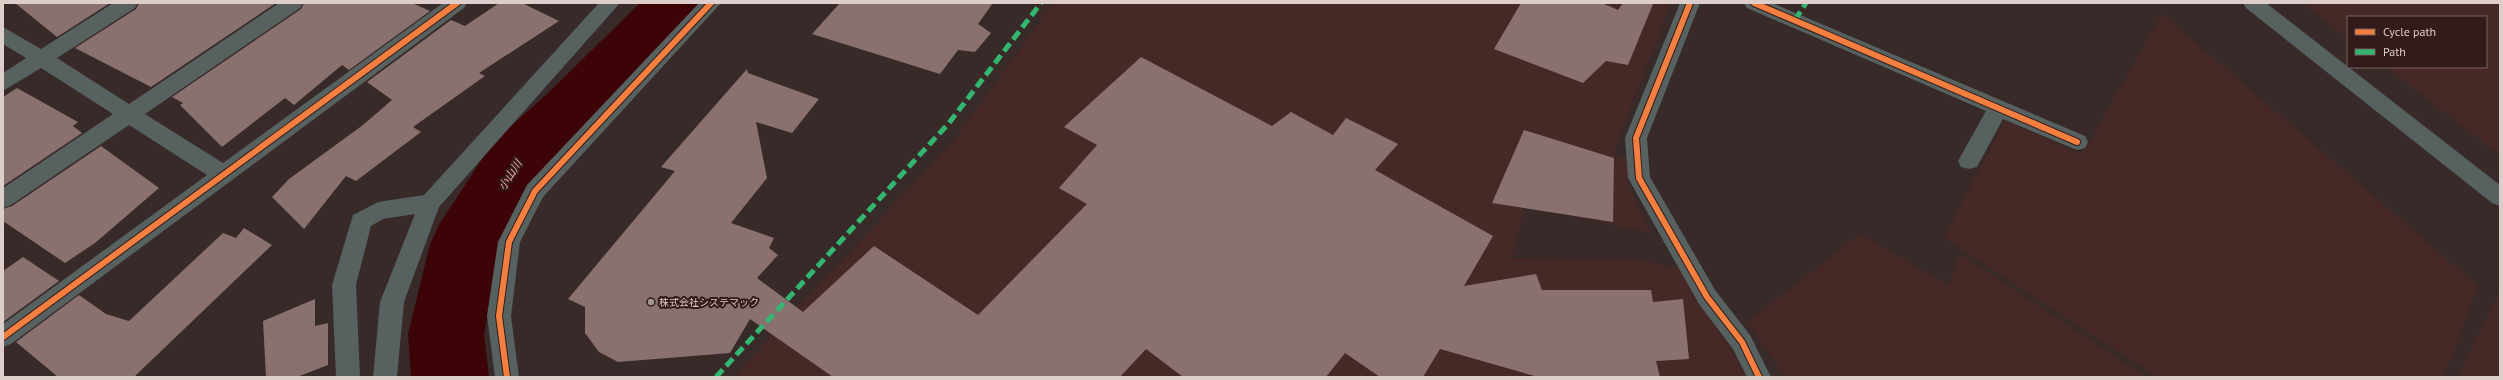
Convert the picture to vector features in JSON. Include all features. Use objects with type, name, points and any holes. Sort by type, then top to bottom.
[{"type":"street","points":[[3,82],[128,3]]},
{"type":"street","points":[[3,198],[293,3]]},
{"type":"street","points":[[3,337],[457,3]]},
{"type":"street","points":[[385,377],[392,302],[430,203],[610,3]]},
{"type":"street","points":[[506,377],[499,316],[509,242],[535,191],[711,3]]},
{"type":"street","points":[[1690,3],[1636,138],[1639,178],[1707,297],[1742,342],[1759,377]]},
{"type":"street","points":[[1754,3],[2076,142]]},
{"type":"street","points":[[2253,3],[2500,197]]},
{"type":"street","points":[[3,34],[223,174]]},
{"type":"street","points":[[1969,161],[1998,108]]},
{"type":"street","points":[[348,377],[344,285],[361,221],[378,211],[430,203]]},
{"type":"shaded area","points":[[1053,3],[1671,3],[1613,154],[1628,159],[1629,186],[1651,233],[1525,206],[1512,258],[1641,260],[1680,269],[1742,367],[1745,377],[733,377],[952,143]]},
{"type":"shaded area","points":[[2303,3],[2500,3],[2500,155],[2387,68],[2487,68],[2487,16],[2347,16],[2347,37]]},
{"type":"shaded area","points":[[2162,14],[2478,286],[2444,377],[2157,377],[1944,238],[2005,120],[2082,155]]},
{"type":"shaded area","points":[[1860,234],[1948,285],[1960,254],[2146,377],[1786,377],[1748,322]]},
{"type":"shaded area","points":[[2500,290],[2500,377],[2458,377]]},
{"type":"building","points":[[15,3],[110,3],[57,37]]},
{"type":"building","points":[[139,3],[276,3],[151,87],[75,48],[136,9]]},
{"type":"building","points":[[304,3],[412,3],[430,11],[349,70],[342,65],[294,105],[285,98],[222,147],[180,105],[183,103],[172,97],[301,9]]},
{"type":"building","points":[[499,3],[522,3],[559,21],[479,73],[485,76],[413,127],[421,132],[356,181],[346,176],[304,229],[272,197],[289,179],[363,125],[392,100],[367,82],[451,20],[465,26]]},
{"type":"building","points":[[840,3],[993,3],[978,24],[991,33],[975,52],[958,50],[940,74],[812,34]]},
{"type":"building","points":[[1521,3],[1602,3],[1618,10],[1623,3],[1653,4],[1628,65],[1606,61],[1583,83],[1494,49]]},
{"type":"building","points":[[1141,57],[1272,126],[1291,112],[1333,135],[1346,118],[1398,144],[1375,170],[1493,236],[1464,286],[1536,274],[1542,290],[1651,290],[1653,302],[1683,299],[1689,359],[1656,361],[1660,377],[1538,377],[1440,349],[1423,377],[1380,377],[1345,353],[1326,377],[1183,377],[1146,349],[1120,377],[833,377],[750,319],[730,353],[618,362],[599,352],[585,333],[585,307],[568,299],[675,171],[661,167],[747,69],[748,73],[819,99],[792,133],[756,122],[767,178],[731,223],[774,238],[769,248],[778,255],[757,278],[803,312],[874,246],[978,315],[1087,204],[1059,188],[1097,145],[1064,127]]},
{"type":"building","points":[[17,88],[78,122],[73,126],[82,133],[3,186],[3,97]]},
{"type":"building","points":[[1524,130],[1614,158],[1613,222],[1492,203]]},
{"type":"building","points":[[101,146],[159,188],[95,243],[65,263],[3,221],[3,209],[12,206]]},
{"type":"building","points":[[244,228],[272,245],[134,377],[58,377],[16,342],[79,295],[106,314],[129,321],[223,233],[236,238]]},
{"type":"building","points":[[23,257],[59,281],[3,322],[3,271]]},
{"type":"building","points":[[315,299],[315,326],[328,323],[328,365],[297,377],[266,377],[263,321]]},
{"type":"waterway","name":"小山川","points":[[450,377],[446,334],[466,244],[518,160],[571,112],[678,3]]},
{"type":"marked path","points":[[716,377],[949,123],[1041,3]]},
{"type":"marked path","points":[[1795,20],[1806,3]]},
{"type":"cycle path","points":[[3,337],[457,3]]},
{"type":"cycle path","points":[[507,377],[499,316],[509,242],[535,191],[711,3]]},
{"type":"cycle path","points":[[1690,3],[1636,138],[1639,178],[1707,297],[1742,342],[1759,377]]},
{"type":"cycle path","points":[[1754,3],[2077,142]]},
{"type":"place","name":"株式会社システマック","points":[[651,302]]}]
